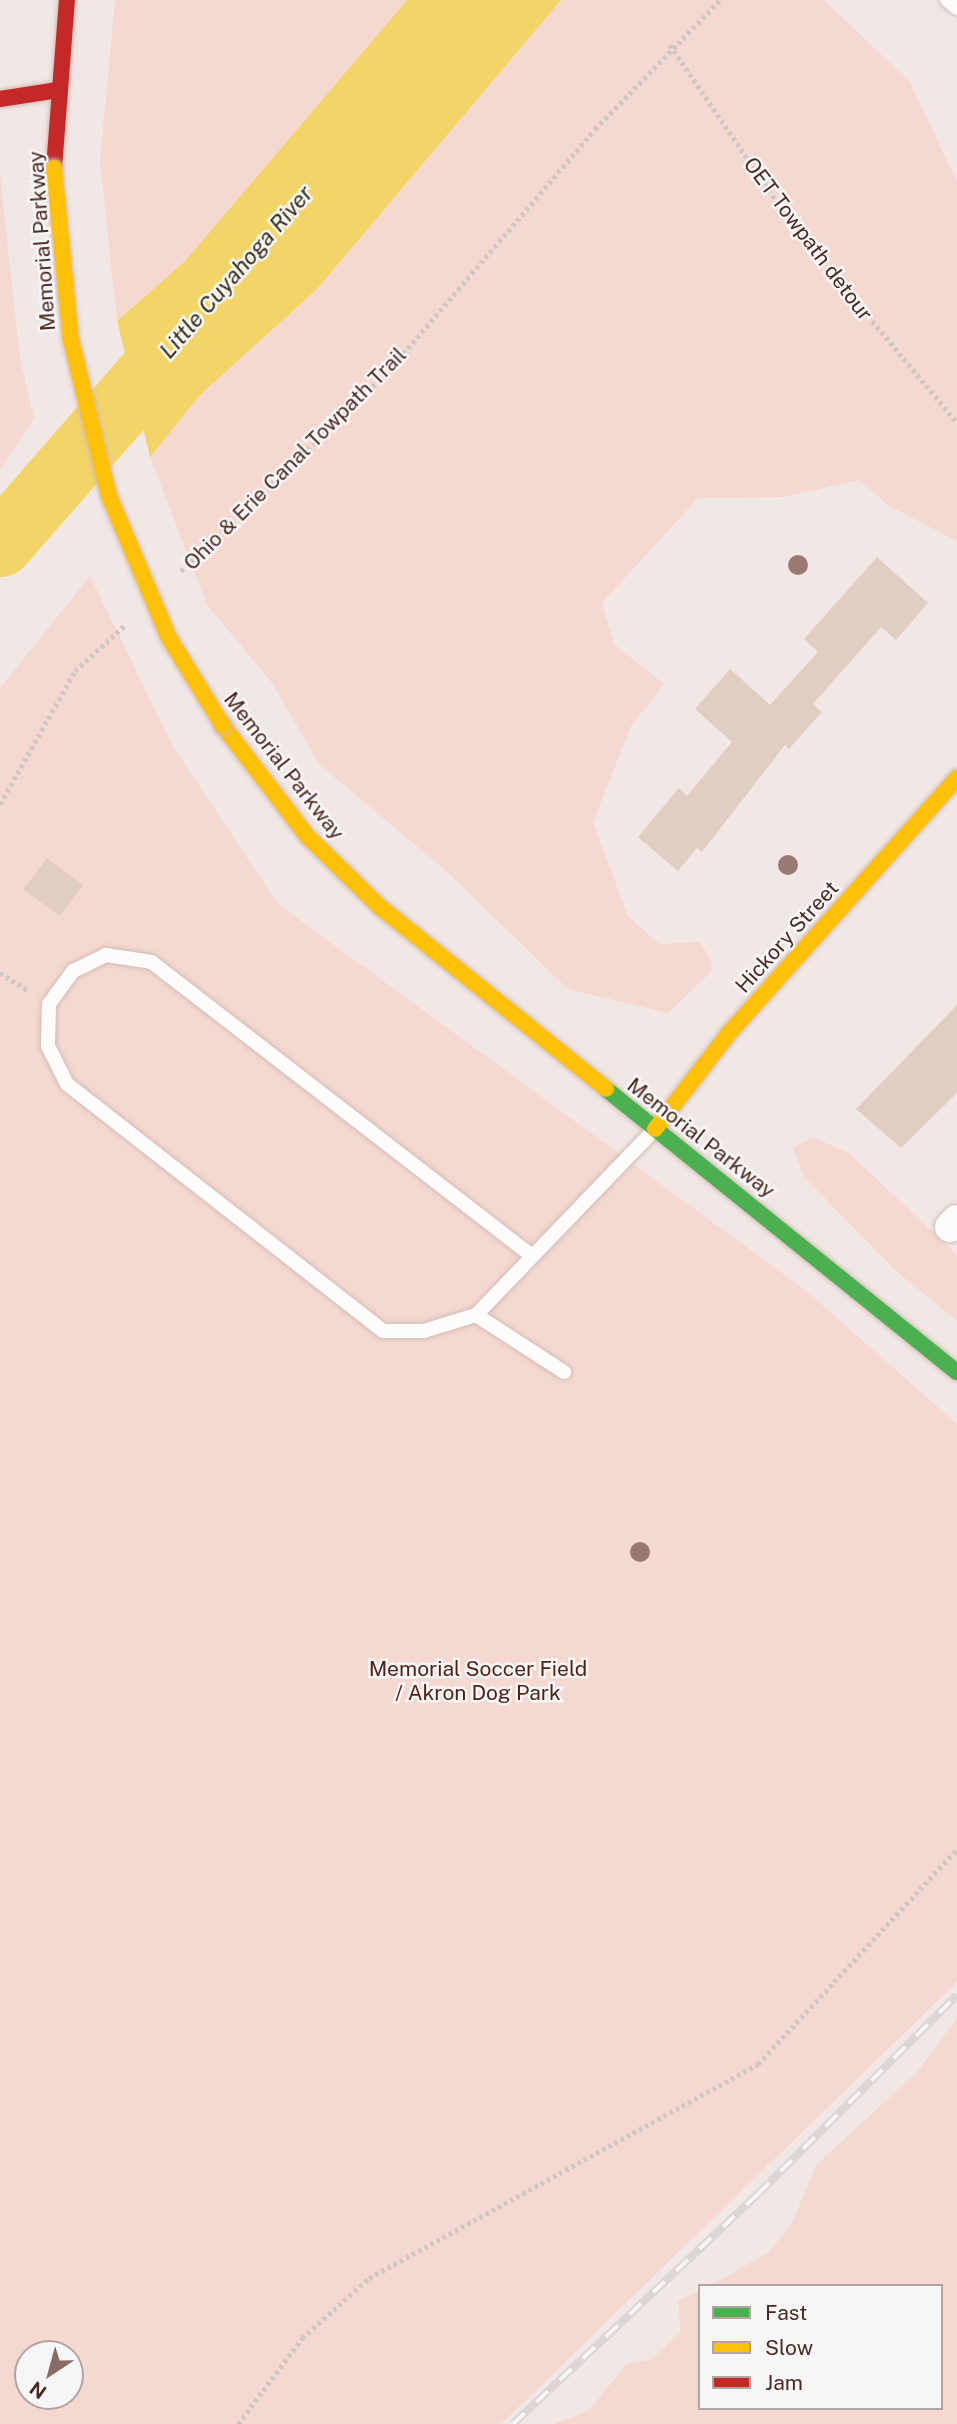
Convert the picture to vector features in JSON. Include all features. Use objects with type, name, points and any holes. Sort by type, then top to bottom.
[{"type":"main road","name":"Memorial Parkway","points":[[67,0],[54,168],[71,340],[109,496],[169,638],[223,726],[307,836],[380,907],[957,1372]]},
{"type":"main road","points":[[0,99],[58,90]]},
{"type":"main road","name":"Hickory Street","points":[[654,1129],[730,1032],[957,778]]},
{"type":"lane","points":[[947,0],[957,8]]},
{"type":"lane","points":[[532,1256],[152,962],[106,956],[73,971],[49,1004],[48,1046],[67,1084],[383,1331],[424,1332],[476,1315],[654,1129]]},
{"type":"lane","points":[[476,1315],[564,1372]]},
{"type":"path","name":"Ohio & Erie Canal Towpath Trail","points":[[178,574],[385,375],[670,45],[720,0]]},
{"type":"path","name":"OET Towpath detour","points":[[670,45],[792,224],[957,423]]},
{"type":"path","points":[[0,804],[75,671],[130,621]]},
{"type":"path","points":[[0,973],[49,1004]]},
{"type":"path","points":[[237,2424],[302,2338],[369,2278],[758,2064],[957,1849]]},
{"type":"green space","points":[[115,0],[407,0],[185,261],[117,321],[100,161]]},
{"type":"green space","points":[[561,0],[824,0],[910,82],[957,182],[957,541],[889,506],[859,480],[784,497],[698,498],[602,603],[614,644],[664,684],[631,726],[593,822],[628,916],[659,944],[700,942],[712,962],[710,973],[668,1013],[568,989],[444,869],[320,765],[270,680],[207,605],[150,457],[200,395],[317,289]]},
{"type":"green space","points":[[0,175],[20,357],[34,419],[0,470]]},
{"type":"green space","name":"Memorial Soccer Field / Akron Dog Park","points":[[90,576],[174,748],[278,904],[804,1289],[957,1424],[957,1982],[501,2424],[0,2424],[0,688]]},
{"type":"green space","points":[[812,1137],[849,1153],[957,1255],[957,1321],[896,1271],[804,1177],[793,1147]]},
{"type":"green space","points":[[957,2018],[957,2424],[554,2424],[589,2411],[626,2364],[651,2360],[681,2331],[678,2301],[698,2292],[698,2410],[943,2410],[943,2284],[713,2284],[769,2252],[793,2221],[816,2165],[916,2073]]},
{"type":"water","points":[[407,0],[561,0],[317,289],[200,395],[150,457],[117,321],[185,261]]},
{"type":"pier","points":[[117,317],[124,357],[151,460],[121,358]]},
{"type":"building","points":[[877,557],[928,603],[896,640],[881,627],[813,704],[822,712],[789,749],[785,745],[702,852],[697,848],[678,871],[638,837],[679,788],[687,796],[732,742],[695,709],[730,669],[770,705],[818,652],[804,639]]},
{"type":"building","points":[[47,858],[83,885],[59,916],[24,889]]},
{"type":"building","points":[[957,1005],[957,1093],[901,1148],[856,1109]]},
{"type":"waterway","name":"Little Cuyahoga River","points":[[0,544],[190,326]]},
{"type":"railway","points":[[513,2424],[758,2194],[957,1995]]},
{"type":"traffic: fast","points":[[606,1089],[957,1372]]},
{"type":"traffic: slow","points":[[54,168],[71,340],[109,496],[169,638],[223,726]]},
{"type":"traffic: slow","points":[[223,726],[307,836],[380,907],[606,1089]]},
{"type":"traffic: slow","points":[[655,1129],[730,1032],[957,778]]},
{"type":"traffic: jam","points":[[54,168],[67,0]]},
{"type":"traffic: jam","points":[[0,99],[58,90]]}]
